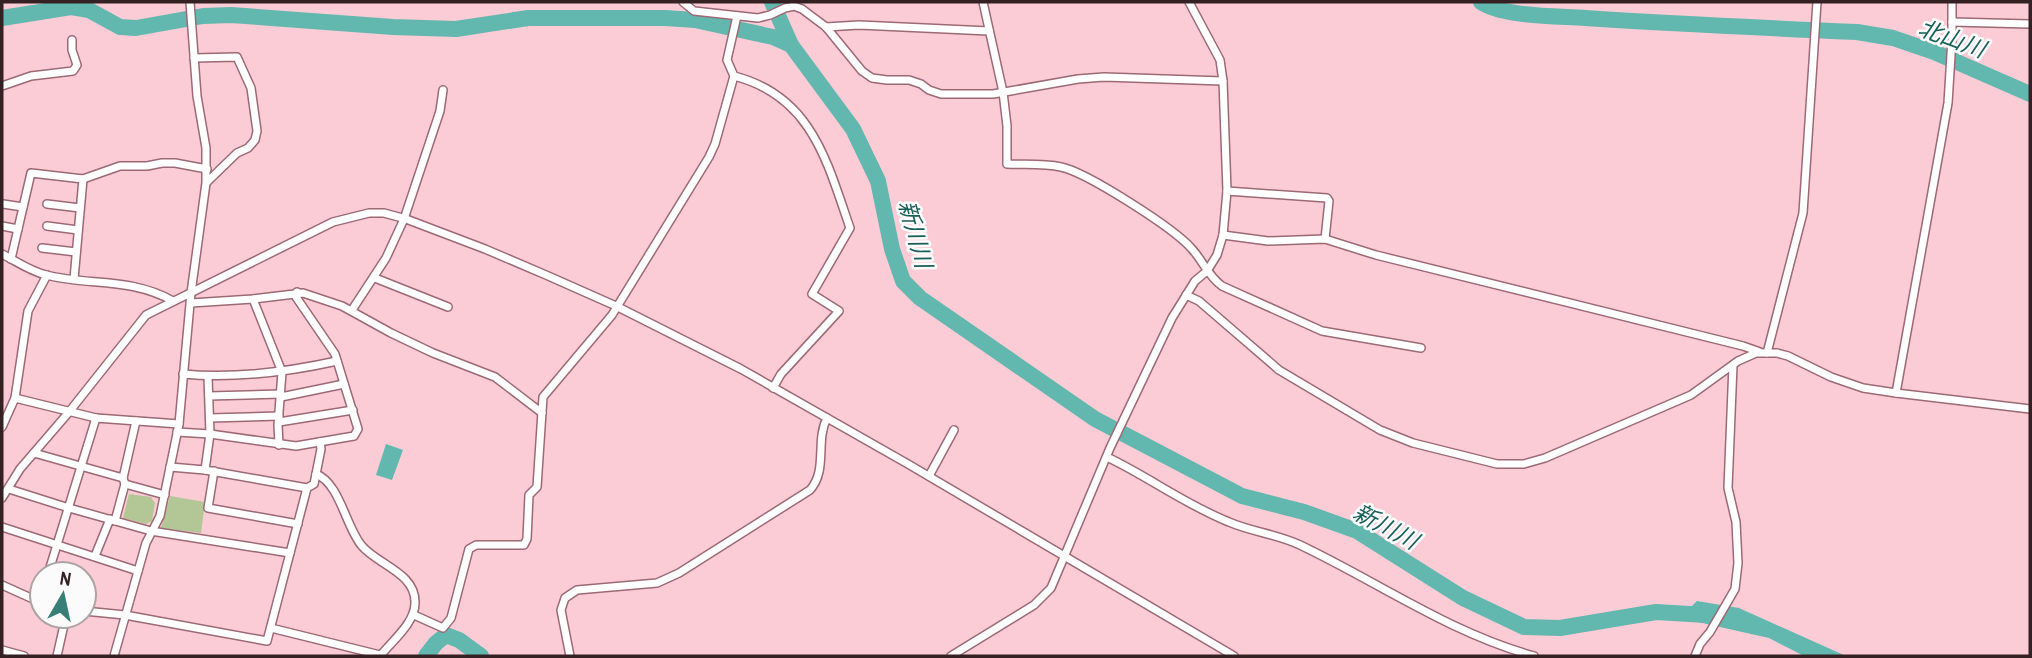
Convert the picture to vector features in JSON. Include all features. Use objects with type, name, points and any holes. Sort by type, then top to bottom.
[{"type":"street","points":[[114,656],[151,531],[160,516],[178,428],[191,293],[207,169],[197,96],[190,2]]},
{"type":"street","points":[[683,2],[694,11],[736,18],[758,18],[794,6],[826,27],[862,71],[872,78],[909,80],[942,94],[993,94],[1104,77],[1223,81]]},
{"type":"street","points":[[983,2],[1003,92],[1007,126],[1007,164],[1060,167],[1077,172],[1167,227],[1192,248],[1212,279],[1222,286],[1322,331],[1421,348]]},
{"type":"street","points":[[952,656],[1034,605],[1051,588],[1110,448],[1172,318],[1195,281],[1207,271],[1217,255],[1223,235],[1227,191],[1223,81],[1220,60],[1189,2]]},
{"type":"street","points":[[1896,393],[1950,88],[1952,2]]},
{"type":"street","points":[[1764,353],[1804,213],[1817,6]]},
{"type":"street","points":[[414,615],[443,628],[451,618],[469,549],[476,545],[524,545],[527,539],[529,495],[537,487],[543,397],[592,340],[616,306],[709,157],[734,76],[727,60],[736,18]]},
{"type":"street","points":[[1952,22],[2030,23]]},
{"type":"street","points":[[826,27],[859,25],[989,31]]},
{"type":"street","points":[[2,86],[31,76],[73,71],[77,65],[72,40]]},
{"type":"street","points":[[194,58],[237,57],[251,88],[257,131],[255,140],[248,148],[237,153],[206,183]]},
{"type":"street","points":[[734,76],[762,86],[786,101],[812,131],[827,160],[850,228],[812,294],[839,311],[781,374],[773,388]]},
{"type":"street","points":[[352,310],[386,258],[404,219],[440,111],[443,90]]},
{"type":"street","points":[[11,259],[31,173],[83,179],[120,166],[175,163],[207,169]]},
{"type":"street","points":[[74,279],[83,179]]},
{"type":"street","points":[[1227,191],[1327,198],[1329,201],[1325,239]]},
{"type":"street","points":[[3,204],[23,207]]},
{"type":"street","points":[[47,204],[80,208]]},
{"type":"street","points":[[2,498],[20,469],[146,315],[333,222],[369,213],[384,213],[485,249],[616,306],[741,369],[1234,656]]},
{"type":"street","points":[[2,226],[18,229]]},
{"type":"street","points":[[47,226],[78,230]]},
{"type":"street","points":[[1223,235],[1268,241],[1325,239],[1376,255],[1764,353]]},
{"type":"street","points":[[42,248],[76,252]]},
{"type":"street","points":[[2,254],[47,275],[114,282],[156,291],[173,301]]},
{"type":"street","points":[[2,427],[15,398],[28,311],[47,275]]},
{"type":"street","points":[[374,278],[448,307]]},
{"type":"street","points":[[191,303],[253,299],[297,292],[329,301],[352,310],[423,348],[495,377],[542,413]]},
{"type":"street","points":[[15,398],[96,418],[136,421],[279,445],[296,446],[354,436],[358,429],[335,354],[296,298],[297,292]]},
{"type":"street","points":[[1186,295],[1199,301],[1279,370],[1380,430],[1413,443],[1497,464],[1524,464],[1545,458],[1691,395],[1733,365],[1756,353],[1788,356],[1844,383],[1863,388],[2030,408]]},
{"type":"street","points":[[253,299],[282,372],[279,445]]},
{"type":"street","points":[[183,374],[208,377],[282,372],[337,361]]},
{"type":"street","points":[[1695,656],[1700,643],[1710,632],[1735,589],[1738,563],[1736,522],[1728,488],[1733,365]]},
{"type":"street","points":[[208,377],[208,508],[298,524]]},
{"type":"street","points":[[209,396],[281,395],[344,384]]},
{"type":"street","points":[[210,418],[279,419],[353,410]]},
{"type":"street","points":[[52,560],[96,418]]},
{"type":"street","points":[[570,656],[561,610],[565,598],[577,590],[657,583],[679,573],[810,490],[817,483],[820,473],[821,436],[827,418]]},
{"type":"street","points":[[95,556],[113,520],[136,421]]},
{"type":"street","points":[[929,477],[954,430]]},
{"type":"street","points":[[170,467],[209,470],[306,488],[314,484],[320,442]]},
{"type":"street","points":[[34,453],[165,495]]},
{"type":"street","points":[[1107,457],[1191,505],[1231,523],[1298,544],[1424,611],[1499,646],[1534,656]]},
{"type":"street","points":[[271,628],[380,656],[414,615],[416,600],[408,582],[393,567],[361,545],[336,494],[316,474]]},
{"type":"street","points":[[2,477],[10,486],[69,508],[151,531],[290,553]]},
{"type":"street","points":[[98,612],[267,641],[306,488]]},
{"type":"street","points":[[2,527],[138,571]]},
{"type":"street","points":[[2,585],[28,597]]},
{"type":"street","points":[[57,656],[63,630]]},
{"type":"street","points":[[2,650],[24,656]]},
{"type":"green space","points":[[129,494],[151,497],[155,503],[152,521],[146,524],[123,518]]},
{"type":"green space","points":[[170,496],[205,502],[201,533],[161,528]]},
{"type":"water","points":[[386,444],[403,450],[392,480],[376,475]]},
{"type":"water","points":[[1697,601],[1739,608],[1846,656],[1804,656],[1769,638],[1680,618]]},
{"type":"waterway","points":[[772,2],[791,45]]},
{"type":"waterway","name":"北山川","points":[[1481,2],[1503,11],[1531,15],[1857,32],[1893,38],[1934,52],[2030,94]]},
{"type":"waterway","name":"新川川","points":[[2,18],[71,7],[89,10],[120,27],[136,28],[203,16],[231,15],[456,29],[528,18],[665,18],[695,20],[773,37],[791,45],[853,129],[878,181],[892,249],[903,281],[920,298],[1095,419],[1242,496],[1304,512],[1357,531],[1463,598],[1524,627],[1560,628],[1656,612],[1706,615]]},
{"type":"waterway","points":[[426,656],[446,635],[459,640],[481,656]]}]
